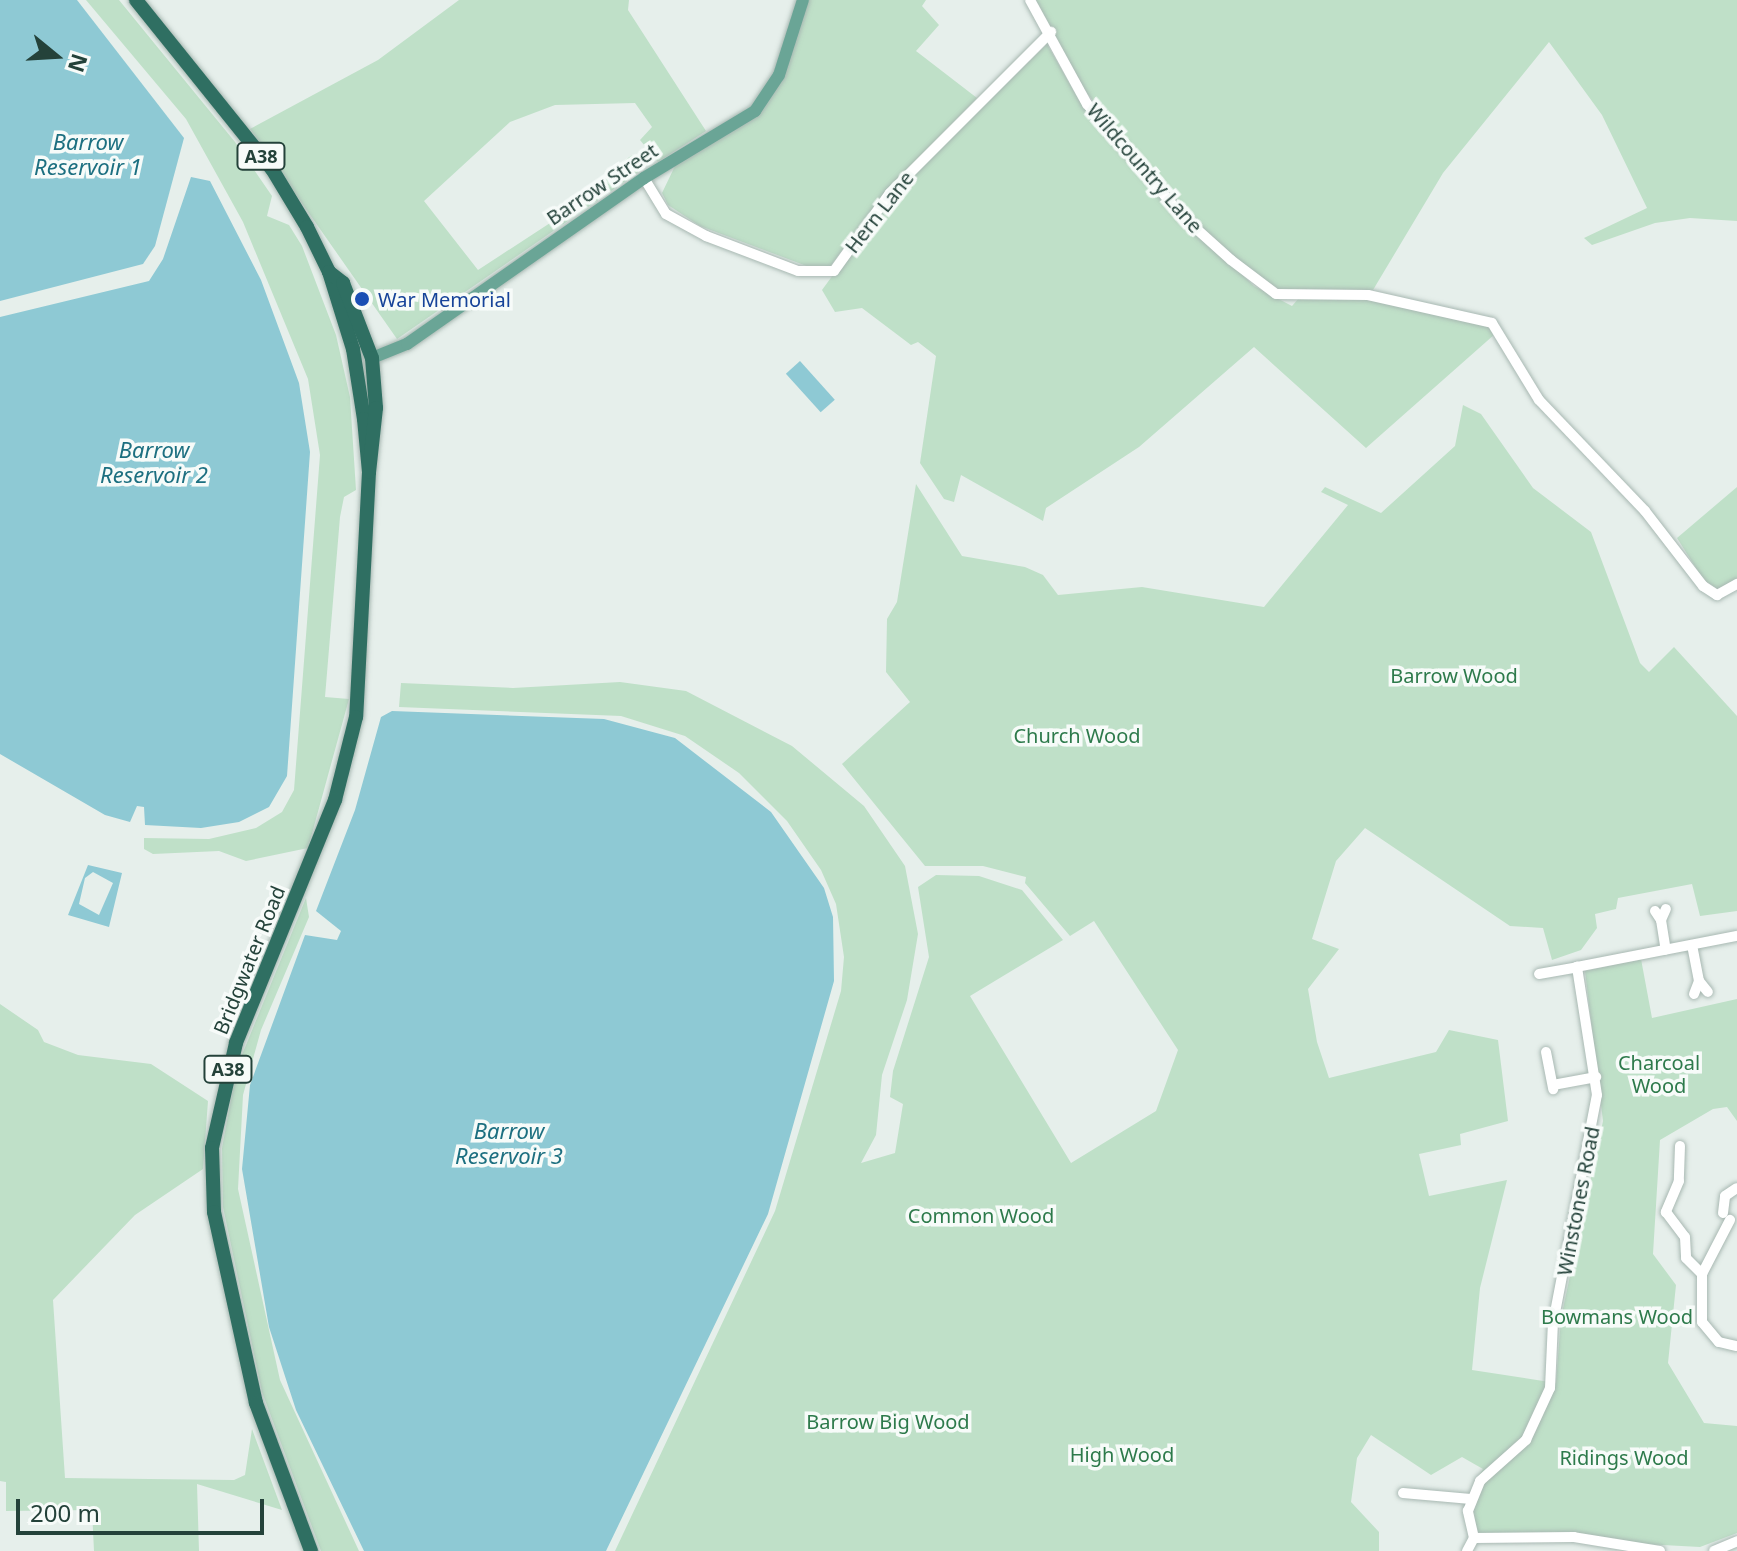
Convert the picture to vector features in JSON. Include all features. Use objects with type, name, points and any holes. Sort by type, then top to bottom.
[{"type":"highway","name":"Bridgwater Road","points":[[136,0],[272,169],[329,272],[353,349],[369,472]]},
{"type":"highway","name":"Bridgwater Road","points":[[311,1551],[256,1403],[214,1212],[212,1148],[236,1043],[335,800],[356,717],[369,472],[376,408],[372,358],[343,283],[329,272]]},
{"type":"highway","points":[[332,288],[361,396]]},
{"type":"highway","points":[[353,349],[372,358],[362,368],[361,396]]},
{"type":"main road","name":"Barrow Street","points":[[372,358],[407,344],[644,178],[764,102],[788,53],[803,0]]},
{"type":"street","name":"Wildcountry Lane","points":[[1030,0],[1051,32],[1087,104],[1181,215],[1231,260],[1276,294],[1368,295],[1492,323],[1539,400],[1645,511],[1703,586],[1717,595],[1737,584]]},
{"type":"street","name":"Hern Lane","points":[[644,178],[666,214],[706,236],[798,271],[834,271],[900,182],[1051,32]]},
{"type":"street","points":[[1660,914],[1666,950]]},
{"type":"street","points":[[1539,974],[1737,936]]},
{"type":"street","points":[[1692,945],[1699,981],[1708,992]]},
{"type":"street","name":"Winstones Road","points":[[1471,1499],[1480,1481],[1526,1440],[1545,1406],[1596,1077],[1577,967]]},
{"type":"street","points":[[1694,994],[1699,981]]},
{"type":"street","points":[[1546,1052],[1553,1087],[1596,1077]]},
{"type":"street","points":[[1680,1146],[1679,1181],[1666,1212],[1685,1237],[1686,1258],[1702,1274]]},
{"type":"street","points":[[1737,1188],[1725,1196],[1726,1217],[1702,1274],[1702,1322],[1719,1342],[1737,1346]]},
{"type":"street","points":[[1403,1493],[1471,1499],[1474,1538],[1467,1551]]},
{"type":"street","points":[[1474,1538],[1574,1537],[1660,1551]]},
{"type":"street","points":[[1714,1551],[1737,1541]]},
{"type":"green space","points":[[86,0],[119,0],[235,142],[272,196],[267,216],[289,225],[302,246],[336,335],[350,397],[356,490],[344,497],[340,517],[325,697],[349,699],[308,848],[246,861],[219,851],[153,854],[144,849],[144,838],[209,839],[256,828],[282,812],[294,790],[320,455],[308,379],[243,222],[186,119]]},
{"type":"green space","points":[[459,0],[629,0],[628,10],[706,131],[658,162],[640,140],[652,127],[635,103],[555,105],[510,122],[424,201],[478,270],[599,191],[595,183],[632,155],[643,169],[397,339],[250,129],[378,60]]},
{"type":"green space","points":[[809,0],[926,0],[922,6],[939,25],[916,51],[977,98],[887,189],[829,268],[812,268],[700,226],[668,205],[662,193],[675,166],[765,107]]},
{"type":"green space","points":[[1036,0],[1737,0],[1737,221],[1690,218],[1655,223],[1592,245],[1584,238],[1647,208],[1602,115],[1549,42],[1443,173],[1373,290],[1280,290],[1232,258],[1148,171],[1083,88]]},
{"type":"green space","points":[[1047,44],[1076,95],[1131,165],[1254,286],[1292,306],[1299,298],[1361,298],[1487,325],[1495,334],[1366,448],[1254,347],[1139,447],[1046,508],[1043,521],[961,475],[954,502],[944,499],[920,463],[936,356],[918,342],[911,345],[862,308],[835,312],[822,290],[890,197]]},
{"type":"green space","points":[[1463,405],[1481,414],[1533,488],[1591,532],[1640,663],[1649,672],[1674,647],[1737,716],[1737,911],[1700,916],[1692,884],[1618,898],[1616,909],[1595,914],[1597,928],[1581,950],[1552,960],[1543,928],[1510,926],[1365,828],[1336,861],[1312,939],[1339,949],[1308,989],[1317,1042],[1329,1078],[1436,1052],[1449,1030],[1498,1040],[1508,1121],[1460,1134],[1461,1145],[1419,1154],[1429,1196],[1507,1180],[1480,1288],[1472,1370],[1556,1383],[1561,1318],[1603,1121],[1585,971],[1641,959],[1652,1018],[1737,999],[1737,1121],[1727,1107],[1713,1109],[1660,1140],[1653,1254],[1676,1285],[1668,1363],[1704,1423],[1737,1426],[1737,1533],[1700,1547],[1475,1535],[1473,1485],[1483,1469],[1462,1457],[1431,1475],[1371,1435],[1357,1458],[1351,1502],[1379,1532],[1379,1551],[615,1551],[775,1211],[841,991],[844,957],[836,904],[821,870],[787,821],[739,773],[685,736],[621,716],[399,707],[401,683],[513,688],[620,682],[686,691],[792,746],[864,806],[905,866],[918,934],[907,1000],[882,1075],[876,1135],[861,1163],[895,1153],[903,1104],[890,1097],[893,1071],[929,957],[918,887],[936,875],[979,876],[1022,890],[1063,940],[970,996],[1071,1163],[1156,1111],[1178,1050],[1094,921],[1070,936],[1025,883],[1026,877],[983,866],[925,866],[842,764],[910,702],[886,672],[887,619],[897,602],[916,484],[962,556],[1025,567],[1043,575],[1058,595],[1142,587],[1264,607],[1348,505],[1321,492],[1325,487],[1381,513],[1455,446]]},
{"type":"green space","points":[[1737,487],[1737,580],[1717,589],[1703,579],[1677,538]]},
{"type":"green space","points":[[306,898],[309,917],[261,1030],[243,1095],[238,1189],[280,1380],[359,1551],[321,1551],[262,1392],[223,1207],[222,1148],[237,1067]]},
{"type":"green space","points":[[0,1004],[38,1030],[44,1042],[78,1055],[151,1064],[208,1101],[203,1169],[135,1215],[53,1300],[65,1478],[234,1480],[245,1475],[252,1429],[282,1510],[197,1484],[199,1551],[94,1551],[92,1510],[6,1511],[6,1482],[0,1481]]},
{"type":"water","name":"Barrow Reservoir 1","points":[[0,0],[77,0],[184,138],[155,246],[143,264],[0,301]]},
{"type":"water","name":"Barrow Reservoir 2","points":[[191,177],[210,181],[261,280],[299,383],[310,452],[287,776],[269,807],[239,822],[201,828],[145,825],[144,807],[137,806],[130,822],[105,815],[0,754],[0,317],[149,281],[163,259]]},
{"type":"water","points":[[800,361],[835,400],[821,412],[786,374]]},
{"type":"water","name":"Barrow Reservoir 3","points":[[392,711],[604,719],[675,738],[771,812],[824,888],[833,917],[834,981],[768,1214],[606,1551],[364,1551],[296,1410],[269,1327],[242,1169],[250,1085],[305,935],[337,940],[341,931],[316,911],[355,810],[381,717]]},
{"type":"water","points":[[88,865],[122,873],[109,927],[68,915]],"holes":[[[93,872],[113,883],[99,915],[79,904],[85,878]]]},
{"type":"place","name":"War Memorial","points":[[362,299]]},
{"type":"park label","name":"Barrow Wood","points":[[1454,675]]},
{"type":"park label","name":"Church Wood","points":[[1077,735]]},
{"type":"park label","name":"Charcoal Wood","points":[[1659,1074]]},
{"type":"park label","name":"Common Wood","points":[[981,1215]]},
{"type":"park label","name":"Bowmans Wood","points":[[1617,1316]]},
{"type":"park label","name":"Barrow Big Wood","points":[[888,1421]]},
{"type":"park label","name":"High Wood","points":[[1122,1454]]},
{"type":"park label","name":"Ridings Wood","points":[[1624,1457]]}]
